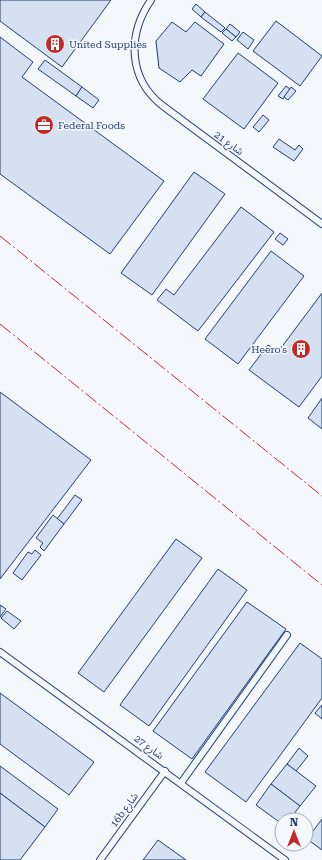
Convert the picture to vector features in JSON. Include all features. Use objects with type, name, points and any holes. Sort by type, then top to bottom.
[{"type":"lane","name":"شارع 21","points":[[151,0],[137,27],[134,47],[136,67],[143,85],[155,100],[322,224]]},
{"type":"lane","points":[[181,783],[287,634]]},
{"type":"lane","name":"شارع 27","points":[[0,652],[285,860]]},
{"type":"lane","name":"16b شارع","points":[[100,860],[165,771]]},
{"type":"building","name":"United Supplies","points":[[0,0],[111,0],[62,67],[0,21]]},
{"type":"building","points":[[196,4],[205,12],[201,17],[192,9]]},
{"type":"building","points":[[205,12],[225,28],[221,32],[201,17]]},
{"type":"building","points":[[276,21],[322,56],[300,86],[253,51]]},
{"type":"building","points":[[172,22],[186,32],[195,22],[224,44],[201,76],[192,70],[180,82],[159,68],[156,41]]},
{"type":"building","points":[[230,24],[240,32],[236,37],[226,29]]},
{"type":"building","points":[[226,29],[236,37],[232,41],[222,33]]},
{"type":"building","points":[[243,32],[254,40],[248,49],[237,40]]},
{"type":"building","name":"Federal Foods","points":[[0,37],[33,62],[22,77],[164,181],[110,254],[0,174]]},
{"type":"building","points":[[238,53],[278,83],[244,129],[203,99]]},
{"type":"building","points":[[45,60],[82,87],[76,96],[38,69]]},
{"type":"building","points":[[286,86],[290,89],[283,99],[278,96]]},
{"type":"building","points":[[82,87],[99,100],[93,108],[76,96]]},
{"type":"building","points":[[291,87],[296,91],[288,100],[284,97]]},
{"type":"building","points":[[263,115],[269,120],[259,132],[253,127]]},
{"type":"building","points":[[279,139],[295,150],[299,145],[303,149],[294,161],[273,147]]},
{"type":"building","points":[[194,172],[225,194],[152,295],[121,273]]},
{"type":"building","points":[[241,207],[274,232],[198,331],[157,300],[166,289],[174,295]]},
{"type":"building","points":[[280,233],[288,239],[283,245],[275,239]]},
{"type":"building","points":[[271,251],[304,276],[238,364],[205,339]]},
{"type":"building","name":"Heero's","points":[[322,293],[322,376],[299,407],[249,370],[268,345],[278,352]]},
{"type":"building","points":[[0,392],[91,460],[0,579]]},
{"type":"building","points":[[322,398],[322,429],[308,418]]},
{"type":"building","points":[[75,495],[82,500],[64,524],[57,519]]},
{"type":"building","points":[[53,515],[64,524],[44,551],[40,547],[43,543],[36,538]]},
{"type":"building","points":[[176,539],[202,558],[104,692],[78,673]]},
{"type":"building","points":[[35,550],[41,555],[22,580],[13,573],[28,552],[32,554]]},
{"type":"building","points":[[218,569],[247,590],[149,726],[120,705]]},
{"type":"building","points":[[247,602],[286,629],[192,759],[153,731]]},
{"type":"building","points":[[0,605],[6,609],[0,617]]},
{"type":"building","points":[[7,611],[21,621],[14,629],[1,618]]},
{"type":"building","points":[[300,643],[322,659],[322,698],[246,802],[205,772]]},
{"type":"building","points":[[0,693],[94,762],[69,795],[0,744]]},
{"type":"building","points":[[322,705],[322,719],[315,713]]},
{"type":"building","points":[[299,748],[308,756],[296,771],[287,764]]},
{"type":"building","points":[[287,764],[316,786],[300,806],[271,784]]},
{"type":"building","points":[[0,766],[58,809],[45,827],[0,793]]},
{"type":"building","points":[[271,784],[300,806],[295,812],[274,812],[274,818],[256,805]]},
{"type":"building","points":[[0,793],[45,827],[20,860],[0,860]]},
{"type":"building","points":[[322,819],[322,850],[314,844],[314,830]]},
{"type":"building","points":[[158,840],[186,860],[143,860]]},
{"type":"power","points":[[0,236],[322,496]]},
{"type":"power","points":[[0,324],[322,585]]},
{"type":"place","name":"United Supplies","points":[[55,44]]},
{"type":"place","name":"Federal Foods","points":[[44,125]]},
{"type":"place","name":"Heero's","points":[[301,349]]}]
